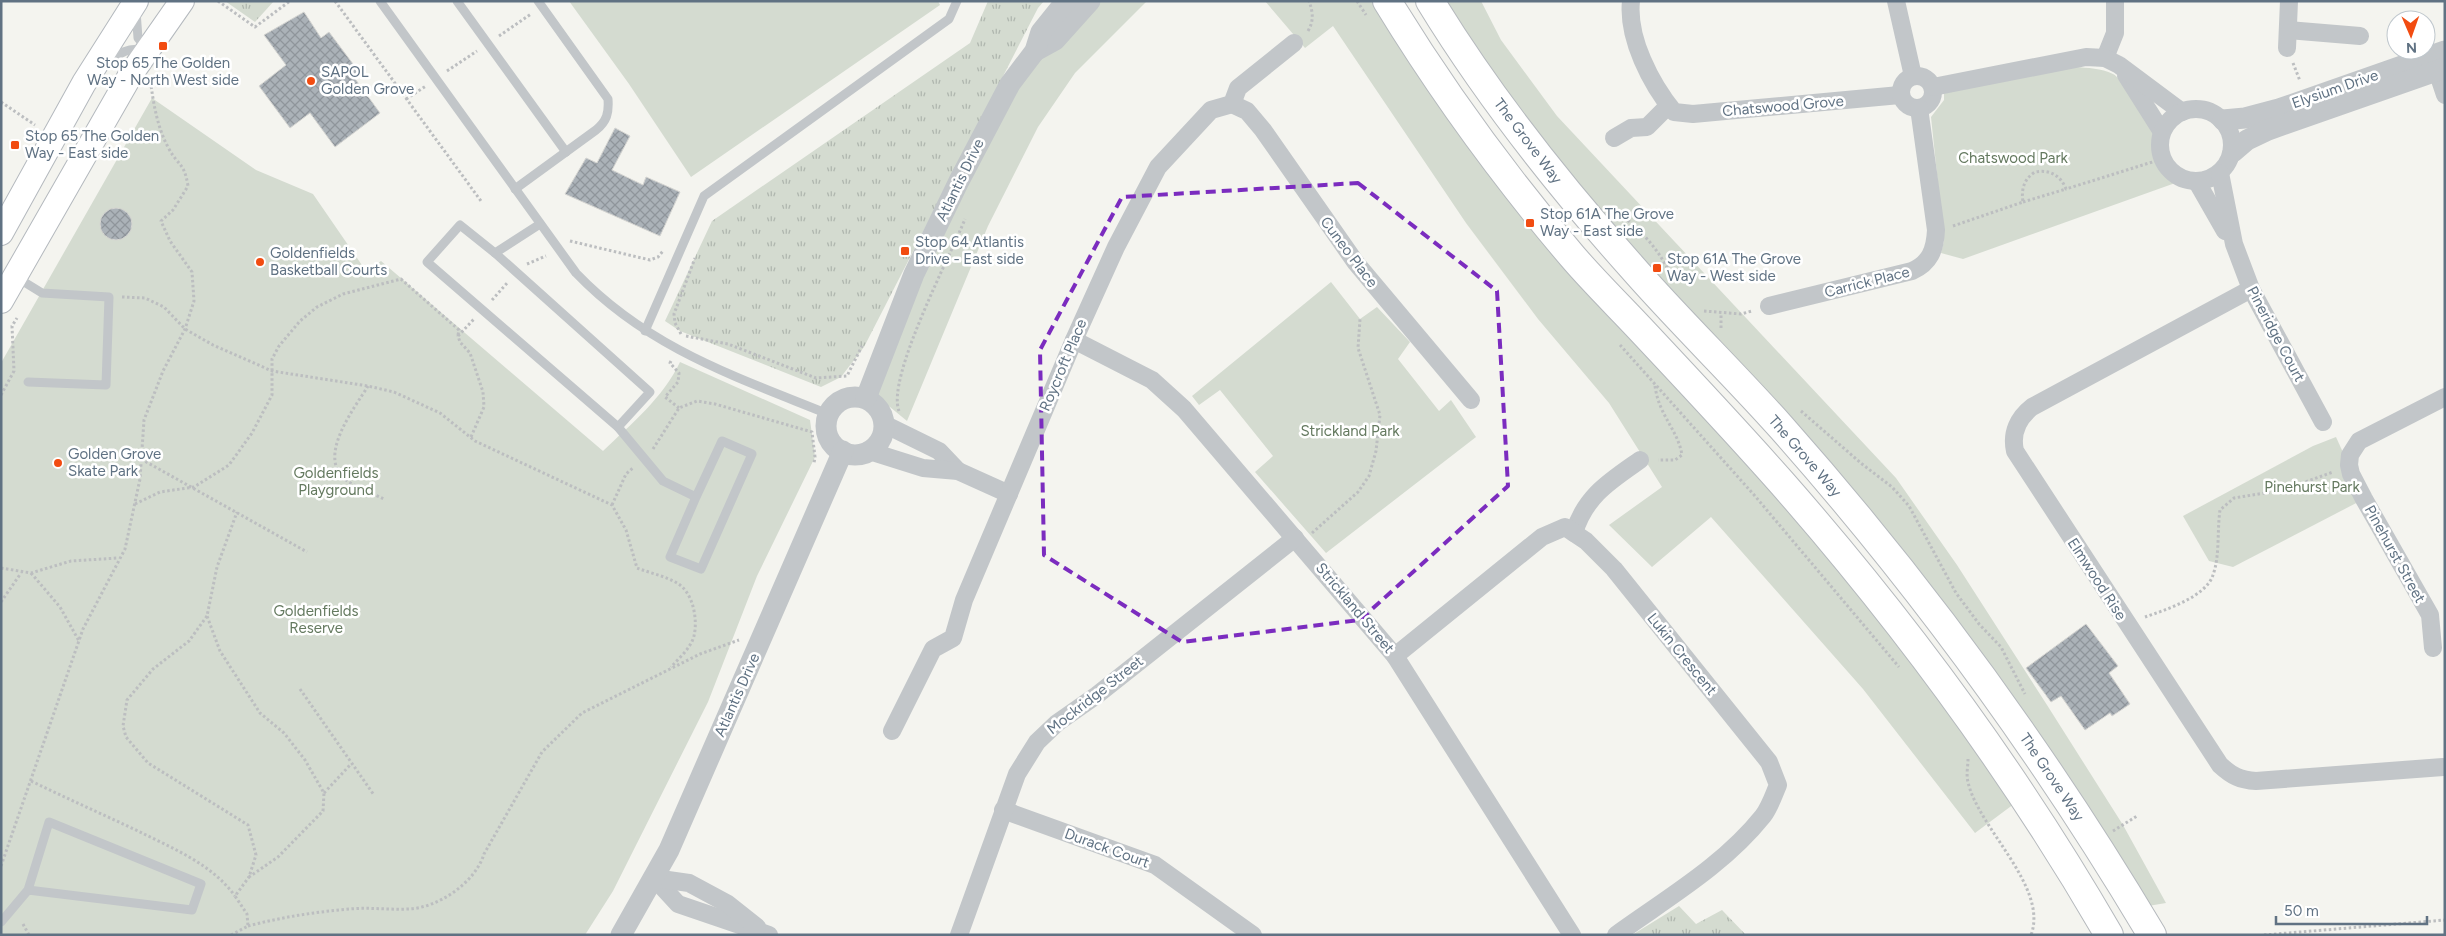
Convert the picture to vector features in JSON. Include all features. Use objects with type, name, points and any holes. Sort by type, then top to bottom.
[{"type":"main road","points":[[1,301],[25,282],[131,74],[182,1]]},
{"type":"main road","points":[[1387,1],[1452,101],[1492,156],[1573,257],[1811,518],[1886,609],[1974,729],[2081,886],[2109,935]]},
{"type":"main road","name":"The Grove Way","points":[[1430,1],[1498,102],[1582,210],[1633,269],[1780,426],[1922,595],[2042,762],[2090,833],[2152,935]]},
{"type":"main road","points":[[1,233],[84,83],[136,2]]},
{"type":"street","name":"Atlantis Drive","points":[[866,398],[914,274],[959,181],[1010,84],[1035,52],[1055,40],[1090,1]]},
{"type":"street","points":[[1614,138],[1631,128],[1647,127],[1668,106],[1660,95],[1632,35],[1631,1]]},
{"type":"street","points":[[1896,1],[1913,76]]},
{"type":"street","points":[[2115,1],[2115,33],[2112,62],[2162,132]]},
{"type":"street","points":[[2289,1],[2288,39],[2360,36]]},
{"type":"street","name":"Atlantis Drive","points":[[1035,52],[1041,32],[1063,2]]},
{"type":"street","points":[[1232,104],[1238,88],[1294,43]]},
{"type":"street","points":[[1932,87],[2086,57],[2112,62],[2182,112]]},
{"type":"street","points":[[2440,62],[2445,95]]},
{"type":"street","name":"Elysium Drive","points":[[2223,120],[2245,118],[2440,62]]},
{"type":"street","name":"Elysium Drive","points":[[2233,152],[2247,140],[2268,130],[2440,62]]},
{"type":"street","points":[[1913,76],[1921,76],[1929,80],[1932,87],[1933,95],[1930,102],[1920,108],[1907,105],[1900,94],[1903,82],[1913,76]]},
{"type":"street","name":"Chatswood Grove","points":[[1668,106],[1674,112],[1693,114],[1900,94]]},
{"type":"street","name":"Roycroft Place","points":[[892,730],[933,649],[954,638],[964,600],[1074,340],[1116,247],[1158,167],[1211,110],[1232,104]]},
{"type":"street","name":"Cuneo Place","points":[[1232,104],[1247,111],[1263,130],[1356,263],[1471,400]]},
{"type":"street","name":"Carrick Place","points":[[1769,306],[1912,271],[1922,267],[1931,256],[1936,246],[1936,230],[1920,108]]},
{"type":"street","points":[[2201,109],[2214,113],[2223,120],[2230,131],[2233,152],[2229,163],[2220,173],[2210,179],[2198,182],[2176,176],[2162,159],[2159,147],[2162,132],[2169,121],[2182,112],[2201,109]]},
{"type":"street","name":"Pineridge Court","points":[[2220,173],[2234,244]]},
{"type":"street","name":"Pineridge Court","points":[[2198,182],[2234,244],[2252,289],[2323,422]]},
{"type":"street","name":"Elmwood Rise","points":[[2252,289],[2032,407],[2023,414],[2018,423],[2013,443],[2020,462],[2220,765],[2232,776],[2241,780],[2256,781],[2443,767]]},
{"type":"street","name":"Strickland Street","points":[[1074,340],[1152,380],[1178,403],[1302,536],[1395,656],[1572,935]]},
{"type":"street","points":[[892,428],[883,434],[877,445],[869,451],[856,455],[835,447],[828,437],[826,426],[828,414],[842,400],[854,396],[866,398],[875,404],[892,428],[939,451],[958,471]]},
{"type":"street","points":[[2350,465],[2350,455],[2359,442],[2445,397]]},
{"type":"street","name":"Atlantis Drive","points":[[622,935],[673,841],[843,451]]},
{"type":"street","points":[[869,451],[923,468],[958,471],[1009,494]]},
{"type":"street","points":[[1395,656],[1542,537],[1565,527],[1574,533],[1578,519],[1587,503],[1605,485],[1640,460]]},
{"type":"street","name":"Pinehurst Street","points":[[2350,465],[2351,474],[2364,499],[2430,615],[2434,648]]},
{"type":"street","name":"Lukin Crescent","points":[[1574,533],[1586,541],[1620,577],[1769,762],[1778,785],[1764,814],[1724,856],[1677,894],[1616,935]]},
{"type":"street","name":"Mockridge Street","points":[[959,935],[1017,774],[1043,735],[1302,536]]},
{"type":"street","name":"Durack Court","points":[[1003,810],[1155,865],[1253,935]]},
{"type":"street","points":[[654,878],[678,904],[766,934]]},
{"type":"lane","points":[[380,1],[576,273],[600,298],[645,331],[704,364],[828,414]]},
{"type":"lane","points":[[457,1],[566,152]]},
{"type":"lane","points":[[515,189],[605,122],[609,110],[608,99],[538,1]]},
{"type":"lane","points":[[645,331],[704,196],[949,19],[957,1]]},
{"type":"lane","points":[[136,2],[138,38],[148,50]]},
{"type":"lane","points":[[84,83],[119,54],[131,48],[148,50]]},
{"type":"lane","points":[[495,253],[540,224]]},
{"type":"lane","points":[[618,427],[650,392],[495,253],[460,225],[427,262],[618,427],[663,481],[696,497]]},
{"type":"lane","points":[[25,282],[42,292],[109,297],[106,385],[28,382]]},
{"type":"lane","points":[[722,441],[752,454],[701,569],[670,557],[696,497],[722,441]]},
{"type":"lane","points":[[1,922],[28,890],[49,822],[201,884],[192,910],[28,890]]},
{"type":"path","points":[[218,1],[255,27],[290,1]]},
{"type":"path","points":[[335,1],[481,201]]},
{"type":"path","points":[[1294,43],[1304,36],[1311,26],[1313,14],[1308,1]]},
{"type":"path","points":[[1,866],[83,629],[118,558],[125,549],[141,459],[144,420],[163,371],[185,329],[194,301],[192,272],[170,241],[161,221],[173,210],[188,186],[186,170],[170,151],[159,130],[151,85]]},
{"type":"path","points":[[1,102],[35,124]]},
{"type":"path","points":[[1936,230],[2162,159]]},
{"type":"path","points":[[2023,202],[2021,193],[2024,183],[2035,172],[2048,172],[2058,176],[2066,189]]},
{"type":"path","points":[[892,428],[907,421],[900,415],[897,406],[899,377],[966,216]]},
{"type":"path","points":[[458,336],[525,265],[547,256],[567,241],[650,260],[658,257],[668,245],[695,257],[674,314],[675,323],[682,336]]},
{"type":"path","points":[[134,504],[160,492],[194,487],[229,465],[252,433],[272,395],[272,359],[300,321],[317,307],[343,294],[401,279],[460,330],[458,336],[460,342],[470,353],[483,392],[484,407],[472,438]]},
{"type":"path","points":[[1,395],[14,371],[12,326],[25,282]]},
{"type":"path","points":[[109,297],[145,298],[164,307],[185,329],[213,345],[272,371],[368,386],[394,392],[440,413],[472,438],[519,463],[612,506],[626,530],[637,568],[677,583],[687,590],[691,603],[694,636],[685,652],[669,670]]},
{"type":"path","points":[[1703,310],[1741,314],[1769,306]]},
{"type":"path","points":[[1302,536],[1358,492],[1369,476],[1376,451],[1380,416],[1358,348],[1360,319]]},
{"type":"path","points":[[682,336],[728,344],[816,378],[848,376],[864,343]]},
{"type":"path","points":[[679,408],[666,397],[678,382],[679,373],[670,363],[682,336]]},
{"type":"path","points":[[1640,460],[1675,460],[1682,455],[1680,444],[1664,418],[1657,401],[1655,384]]},
{"type":"path","points":[[368,386],[341,431],[335,448],[336,468],[345,479],[384,499]]},
{"type":"path","points":[[612,506],[626,474],[654,448],[679,408],[697,401],[715,404],[812,432],[815,457],[813,465]]},
{"type":"path","points":[[141,459],[307,552]]},
{"type":"path","points":[[2126,622],[2172,607],[2198,593],[2213,577],[2220,510],[2234,498],[2283,490],[2350,465]]},
{"type":"path","points":[[235,896],[249,877],[256,856],[248,825],[148,763],[126,737],[123,726],[126,700],[153,669],[188,641],[207,616],[217,567],[237,512]]},
{"type":"path","points":[[1,568],[21,573],[31,573],[72,561],[118,558]]},
{"type":"path","points":[[1,602],[21,573]]},
{"type":"path","points":[[31,573],[60,607],[79,641]]},
{"type":"path","points":[[207,616],[220,651],[260,714],[284,733],[305,760],[324,793],[323,811],[278,857],[249,877]]},
{"type":"path","points":[[231,935],[248,926],[318,912],[360,908],[409,909],[436,902],[464,884],[480,866],[484,854],[542,752],[582,713],[700,654],[739,640],[744,634]]},
{"type":"path","points":[[300,689],[374,795]]},
{"type":"path","points":[[1974,729],[1968,751],[1968,782],[1982,814],[2025,885],[2033,906],[2033,929],[2031,935]]},
{"type":"path","points":[[324,793],[351,764]]},
{"type":"path","points":[[31,781],[184,855],[210,871],[235,896],[247,914],[248,926]]},
{"type":"path","points":[[2264,935],[2445,920]]},
{"type":"path","points":[[23,924],[29,935]]},
{"type":"highlighted area","points":[[1358,183],[1497,291],[1508,486],[1360,620],[1182,642],[1044,555],[1040,350],[1122,197]]},
{"type":"green space","points":[[225,1],[274,1],[255,22]]},
{"type":"green space","points":[[569,1],[938,1],[940,5],[691,177],[629,84]]},
{"type":"green space","points":[[988,1],[1044,1],[1038,8],[864,347],[841,377],[821,387],[680,331],[665,321],[712,221],[970,43]]},
{"type":"green space","points":[[1074,1],[1147,1],[1075,73],[1038,127],[988,226],[907,421],[890,407],[866,398],[959,181]]},
{"type":"green space","points":[[1265,1],[1388,1],[1415,47],[1683,374],[2022,798],[1975,833],[1863,689],[1711,517],[1652,567],[1609,525],[1662,487],[1609,403],[1538,319],[1466,223],[1333,26],[1305,48]]},
{"type":"green space","points":[[1430,1],[1481,1],[1501,40],[1557,116],[1896,478],[1957,565],[2047,705],[2123,825],[2166,903],[2136,908],[1922,595],[1589,218]]},
{"type":"green space","name":"Chatswood Park","points":[[2075,67],[2104,71],[2117,77],[2151,126],[2154,135],[2152,152],[2156,163],[2168,176],[2178,182],[1963,259],[1941,253],[1944,241],[1931,117],[1944,100],[1944,92]]},
{"type":"green space","name":"Goldenfields Reserve","points":[[152,98],[256,170],[313,194],[366,271],[381,261],[603,451],[656,399],[680,362],[810,420],[815,457],[757,576],[708,702],[613,891],[585,935],[1,935],[1,363]]},
{"type":"green space","name":"Strickland Park","points":[[1331,282],[1360,319],[1377,307],[1410,342],[1398,359],[1439,411],[1451,400],[1476,437],[1326,553],[1255,472],[1273,456],[1220,390],[1199,405],[1192,396]]},
{"type":"green space","name":"Pinehurst Park","points":[[2336,437],[2364,499],[2233,567],[2209,561],[2183,516],[2313,446]]},
{"type":"green space","points":[[1679,906],[1696,924],[1722,910],[1746,935],[1632,935]]},
{"type":"building","name":"SAPOL Golden Grove","points":[[304,12],[321,38],[329,32],[359,72],[353,76],[380,113],[335,147],[310,113],[290,128],[259,86],[286,65],[264,35]]},
{"type":"building","points":[[615,128],[630,136],[612,170],[643,185],[646,177],[680,192],[660,236],[565,194],[586,158],[597,163]]},
{"type":"building","points":[[116,208],[122,209],[127,213],[131,218],[131,230],[127,235],[122,239],[116,240],[110,239],[105,235],[101,230],[100,224],[101,218],[105,213],[110,209]]},
{"type":"building","points":[[2086,624],[2118,666],[2109,673],[2130,704],[2112,716],[2110,713],[2085,730],[2061,696],[2051,702],[2026,668]]},
{"type":"place","name":"Stop 65 The Golden Way - North West side","points":[[163,46]]},
{"type":"place","name":"SAPOL Golden Grove","points":[[311,81]]},
{"type":"place","name":"Stop 65 The Golden Way - East side","points":[[15,145]]},
{"type":"place","name":"Stop 61A The Grove Way - East side","points":[[1530,223]]},
{"type":"place","name":"Stop 64 Atlantis Drive - East side","points":[[905,251]]},
{"type":"place","name":"Goldenfields Basketball Courts","points":[[260,262]]},
{"type":"place","name":"Stop 61A The Grove Way - West side","points":[[1657,268]]},
{"type":"place","name":"Golden Grove Skate Park","points":[[58,463]]},
{"type":"park label","name":"Goldenfields Playground","points":[[336,482]]}]
